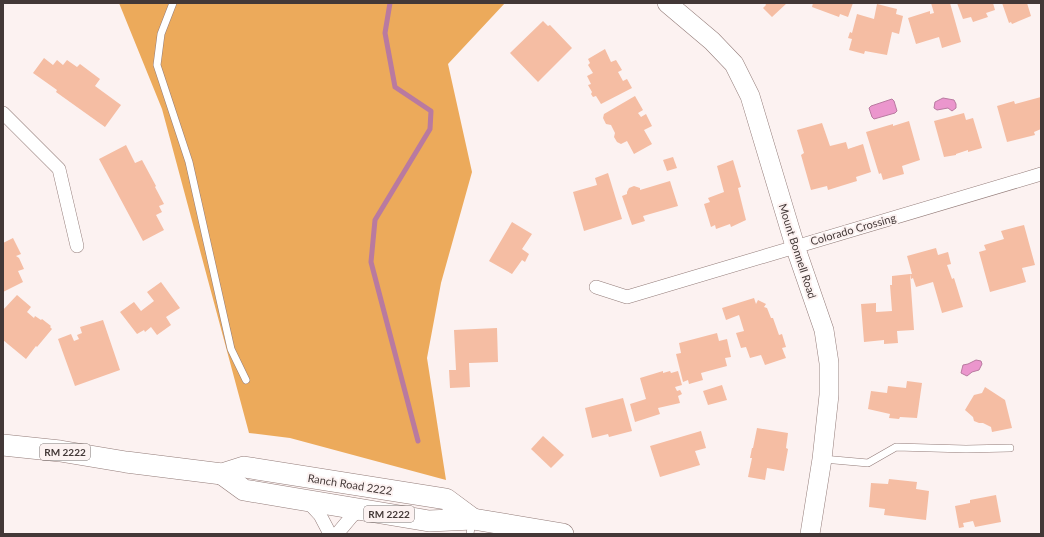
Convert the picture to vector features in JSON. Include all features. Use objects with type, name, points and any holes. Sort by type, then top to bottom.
[{"type":"main road","name":"Ranch Road 2222","points":[[3,445],[60,451],[126,462],[222,474],[244,467],[446,499],[471,526]]},
{"type":"main road","name":"Ranch Road 2222","points":[[222,474],[244,490],[429,521],[564,534]]},
{"type":"street","name":"Mount Bonnell Road","points":[[667,3],[712,41],[734,64],[750,96],[795,246],[824,330],[829,363],[829,396],[822,459],[810,534]]},
{"type":"street","points":[[3,113],[59,169],[77,246]]},
{"type":"street","name":"Colorado Crossing","points":[[596,287],[627,297],[1041,174]]},
{"type":"street","points":[[306,500],[320,515],[330,534]]},
{"type":"street","points":[[336,534],[352,516],[363,509]]},
{"type":"lane","points":[[173,3],[160,34],[157,65],[189,162],[231,349],[246,380]]},
{"type":"lane","points":[[822,459],[868,463],[896,447],[966,449],[1010,448]]},
{"type":"shaded area","points":[[119,3],[505,3],[448,64],[472,172],[441,283],[427,358],[446,480],[290,438],[249,433],[162,109]]},
{"type":"shaded area","points":[[943,98],[954,100],[956,108],[952,111],[948,108],[937,110],[934,108],[935,102]]},
{"type":"shaded area","points":[[892,99],[897,111],[895,113],[874,119],[872,117],[869,108],[871,106]]},
{"type":"shaded area","points":[[976,360],[981,361],[982,364],[979,370],[972,372],[967,376],[961,373],[963,365]]},
{"type":"building","points":[[765,3],[787,3],[772,17],[763,8],[766,5]]},
{"type":"building","points":[[813,3],[853,3],[848,17],[840,14],[839,17],[812,7]]},
{"type":"building","points":[[931,3],[950,3],[961,42],[942,48],[939,37],[916,44],[908,18],[930,11],[930,14],[934,13]]},
{"type":"building","points":[[957,3],[993,3],[995,10],[986,13],[988,17],[973,22],[971,17],[963,19]]},
{"type":"building","points":[[1002,3],[1027,3],[1031,16],[1012,24],[1011,22],[1009,23]]},
{"type":"building","points":[[877,4],[897,9],[896,14],[903,16],[899,34],[892,32],[887,55],[865,51],[864,54],[849,50],[852,39],[848,38],[850,32],[852,33],[857,14],[874,19]]},
{"type":"building","points":[[543,21],[548,26],[550,25],[572,48],[538,82],[510,53]]},
{"type":"building","points":[[605,49],[611,62],[616,60],[622,70],[618,72],[623,81],[627,79],[632,88],[601,104],[596,96],[593,97],[588,85],[591,84],[587,76],[593,73],[588,65],[590,63],[588,59]]},
{"type":"building","points":[[44,58],[53,65],[57,60],[63,65],[67,60],[77,67],[80,64],[100,79],[95,86],[121,105],[105,127],[56,92],[57,90],[33,73]]},
{"type":"building","points":[[635,96],[643,110],[638,113],[641,117],[646,114],[652,126],[644,130],[652,144],[634,154],[627,141],[621,144],[617,142],[611,125],[606,124],[603,118],[604,114]]},
{"type":"building","points":[[1041,97],[1041,129],[1034,132],[1035,135],[1007,142],[997,106],[1014,101],[1015,104]]},
{"type":"building","points":[[964,113],[966,120],[973,118],[982,148],[968,152],[968,150],[956,155],[944,157],[934,121]]},
{"type":"building","points":[[909,121],[920,160],[902,166],[904,174],[883,180],[881,173],[879,174],[866,132]]},
{"type":"building","points":[[822,123],[830,146],[846,142],[848,149],[863,144],[871,172],[856,177],[857,181],[828,190],[827,186],[811,190],[801,155],[804,153],[797,130]]},
{"type":"building","points":[[126,145],[135,163],[142,160],[164,204],[159,206],[162,212],[156,215],[164,230],[143,241],[99,159]]},
{"type":"building","points":[[673,157],[677,168],[667,171],[663,160]]},
{"type":"building","points":[[733,160],[741,187],[738,188],[746,220],[731,227],[730,224],[716,229],[715,225],[711,227],[704,204],[710,202],[708,198],[724,192],[717,166]]},
{"type":"building","points":[[608,173],[622,219],[584,231],[573,192],[597,185],[595,178]]},
{"type":"building","points":[[670,181],[678,206],[643,216],[645,221],[632,225],[622,196],[627,194],[629,188],[634,186],[640,188],[640,190]]},
{"type":"building","points":[[512,222],[532,234],[522,249],[529,254],[525,262],[522,260],[512,274],[489,261]]},
{"type":"building","points":[[1024,225],[1035,265],[1022,268],[1026,282],[990,292],[979,252],[986,250],[984,245],[1004,239],[1001,231]]},
{"type":"building","points":[[13,238],[21,254],[16,256],[19,258],[24,269],[18,271],[23,282],[3,292],[3,243]]},
{"type":"building","points":[[936,248],[938,255],[948,252],[951,264],[947,265],[952,279],[954,278],[963,307],[942,313],[933,282],[916,287],[913,278],[911,279],[910,274],[912,274],[907,256]]},
{"type":"building","points":[[910,274],[914,330],[897,331],[898,343],[884,344],[884,340],[864,342],[861,304],[876,303],[876,312],[892,311],[890,285],[892,285],[892,276]]},
{"type":"building","points":[[161,282],[180,308],[166,317],[171,325],[157,335],[151,327],[145,332],[144,330],[137,334],[120,312],[134,302],[141,311],[154,301],[147,292]]},
{"type":"building","points":[[17,295],[31,307],[27,312],[34,318],[35,316],[41,320],[42,319],[51,326],[50,327],[52,329],[26,359],[3,340],[3,310]]},
{"type":"building","points":[[754,298],[756,304],[758,300],[766,304],[764,307],[767,308],[771,318],[773,318],[779,335],[782,334],[786,347],[782,348],[786,358],[765,365],[761,355],[750,358],[746,347],[741,348],[736,333],[744,331],[739,315],[726,320],[722,308]]},
{"type":"building","points":[[103,320],[120,370],[75,386],[58,339],[71,334],[74,341],[79,339],[77,335],[82,333],[80,327]]},
{"type":"building","points":[[497,328],[498,362],[469,363],[470,387],[450,388],[449,370],[456,370],[454,330]]},
{"type":"building","points":[[717,333],[719,341],[727,339],[731,357],[725,358],[727,366],[701,373],[703,380],[689,384],[688,380],[683,382],[676,354],[681,353],[679,343]]},
{"type":"building","points":[[663,371],[663,373],[670,371],[671,373],[678,371],[682,385],[675,387],[677,391],[680,390],[682,394],[678,396],[680,403],[658,408],[660,414],[635,422],[630,404],[646,399],[640,378]]},
{"type":"building","points":[[907,381],[922,383],[917,418],[889,418],[890,414],[868,409],[871,391],[887,393],[888,386],[906,388]]},
{"type":"building","points":[[722,385],[727,400],[708,405],[703,391]]},
{"type":"building","points":[[985,387],[1005,400],[1012,428],[992,432],[991,427],[974,421],[973,417],[965,410],[974,395],[982,393]]},
{"type":"building","points":[[623,398],[632,431],[609,437],[608,434],[592,438],[585,408]]},
{"type":"building","points":[[757,428],[788,433],[786,448],[788,449],[784,471],[767,468],[765,480],[748,477],[752,458],[750,458]]},
{"type":"building","points":[[701,431],[706,448],[695,451],[700,465],[660,477],[650,446]]},
{"type":"building","points":[[543,436],[564,455],[551,468],[531,449]]},
{"type":"building","points":[[889,479],[917,482],[916,489],[929,491],[926,520],[884,515],[885,509],[869,507],[871,483],[888,484]]},
{"type":"building","points":[[996,495],[1001,522],[975,527],[973,521],[963,523],[964,527],[959,528],[955,506],[970,503],[970,500]]},
{"type":"waterway","points":[[390,3],[385,33],[395,87],[431,111],[430,129],[375,220],[371,262],[418,441]]}]
